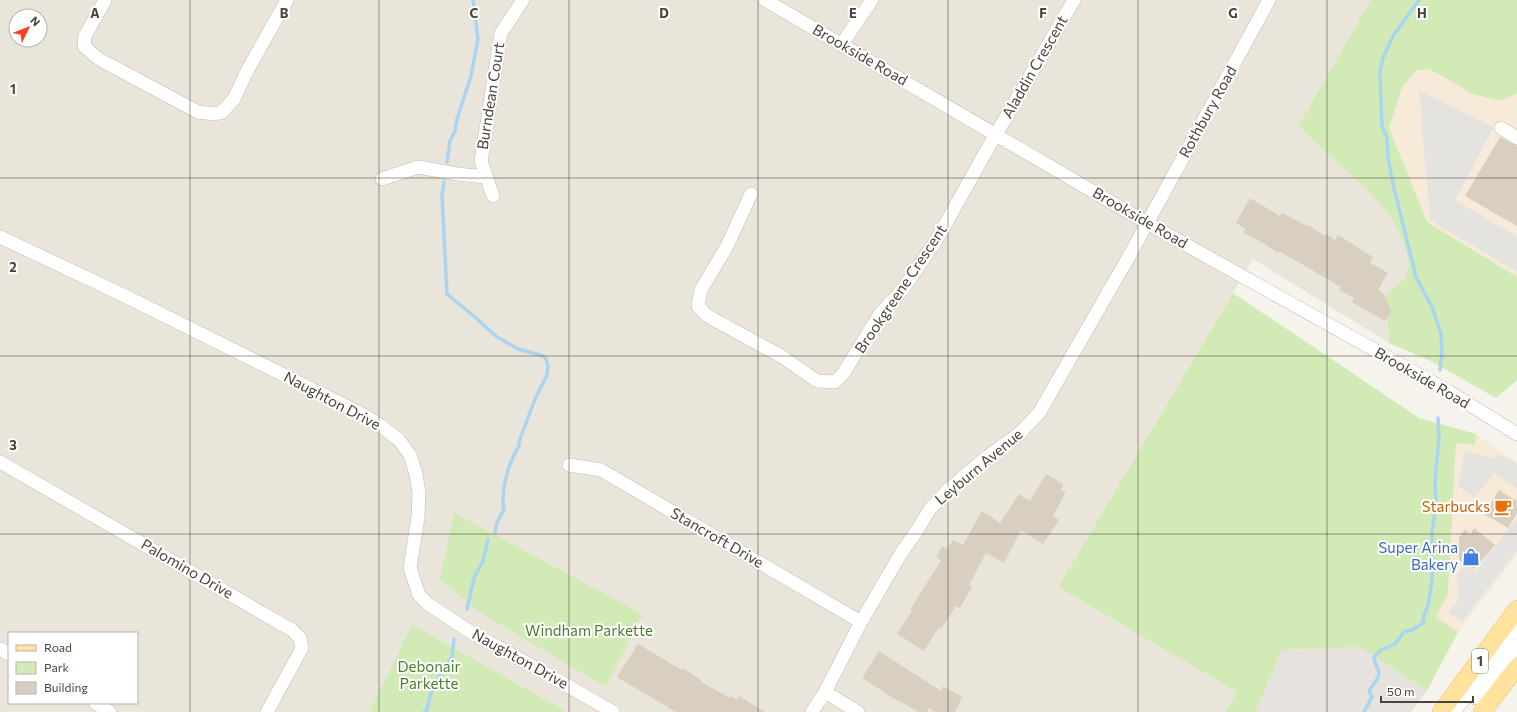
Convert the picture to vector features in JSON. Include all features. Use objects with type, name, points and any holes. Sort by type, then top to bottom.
[{"type":"main road","name":"1","points":[[1441,712],[1517,609]]},
{"type":"main road","name":"1","points":[[1482,712],[1517,667]]},
{"type":"street","points":[[105,0],[85,36],[84,46],[90,53],[100,61],[198,112],[214,114],[222,112],[234,99],[247,71],[287,0]]},
{"type":"street","name":"Burndean Court","points":[[492,196],[481,161],[501,33],[523,0]]},
{"type":"street","name":"Brookside Road","points":[[765,0],[1147,223],[1448,391],[1517,434]]},
{"type":"street","points":[[841,45],[872,0]]},
{"type":"street","name":"Aladdin Crescent","points":[[996,134],[1074,0]]},
{"type":"street","name":"Rothbury Road","points":[[1147,223],[1269,0]]},
{"type":"street","points":[[1501,128],[1517,138]]},
{"type":"street","name":"Brookgreene Crescent","points":[[751,194],[727,246],[701,290],[698,306],[705,314],[782,356],[817,381],[835,382],[843,374],[880,314],[903,289],[936,241],[996,134]]},
{"type":"street","points":[[382,179],[418,167],[457,174],[486,177]]},
{"type":"street","name":"Leyburn Avenue","points":[[812,712],[825,692],[861,622],[930,509],[953,486],[987,457],[1020,433],[1039,413],[1147,223]]},
{"type":"street","name":"Naughton Drive","points":[[0,237],[123,295],[364,415],[381,426],[399,440],[410,455],[416,474],[419,493],[418,517],[410,568],[419,595],[428,604],[469,631],[614,712]]},
{"type":"street","name":"Palomino Drive","points":[[0,462],[292,630],[300,638],[302,648],[267,712]]},
{"type":"street","name":"Stancroft Drive","points":[[569,465],[601,470],[861,622]]},
{"type":"street","points":[[1454,712],[1517,628]]},
{"type":"street","points":[[1464,712],[1517,646]]},
{"type":"street","points":[[825,692],[858,712]]},
{"type":"street","points":[[97,704],[110,712]]},
{"type":"shaded area","points":[[0,0],[1371,0],[1298,126],[1368,191],[1391,217],[1405,245],[1409,263],[1406,277],[1386,296],[1389,343],[1253,259],[1058,587],[1237,692],[1225,712],[567,712],[412,624],[369,712],[0,712]]},
{"type":"shaded area","points":[[1428,69],[1473,94],[1500,101],[1517,93],[1517,277],[1427,222],[1389,128],[1402,88],[1415,71]]},
{"type":"shaded area","points":[[1419,90],[1494,127],[1455,200],[1517,237],[1517,272],[1430,220]]},
{"type":"shaded area","points":[[1476,434],[1517,462],[1517,555],[1458,632],[1436,617],[1448,594],[1456,443],[1475,445]]},
{"type":"shaded area","points":[[1465,451],[1494,459],[1496,454],[1513,461],[1517,464],[1517,489],[1494,473],[1475,497],[1458,487]]},
{"type":"shaded area","points":[[1517,518],[1517,550],[1462,622],[1448,613],[1459,600],[1457,575],[1464,566],[1475,572]]},
{"type":"shaded area","points":[[1360,647],[1427,691],[1411,712],[1256,712],[1282,650]]},
{"type":"green space","points":[[1371,0],[1517,0],[1517,93],[1500,101],[1473,94],[1429,69],[1415,71],[1402,88],[1389,128],[1427,222],[1517,277],[1517,380],[1496,398],[1429,360],[1389,343],[1386,296],[1406,277],[1409,263],[1405,245],[1391,217],[1368,191],[1298,126]]},
{"type":"green space","points":[[1233,293],[1419,418],[1476,434],[1475,445],[1456,443],[1448,594],[1436,617],[1458,632],[1427,691],[1360,647],[1282,650],[1256,712],[1225,712],[1237,692],[1058,587]]},
{"type":"green space","name":"Windham Parkette","points":[[454,513],[642,614],[606,687],[479,612],[440,579]]},
{"type":"green space","name":"Debonair Parkette","points":[[412,624],[567,712],[369,712]]},
{"type":"building","points":[[1500,137],[1517,146],[1517,226],[1465,196]]},
{"type":"building","points":[[1250,198],[1280,216],[1282,213],[1307,226],[1308,225],[1325,236],[1326,234],[1335,240],[1338,235],[1373,257],[1370,263],[1388,273],[1378,290],[1384,294],[1391,310],[1390,315],[1385,321],[1352,302],[1354,298],[1339,290],[1341,287],[1243,232],[1246,229],[1236,223]]},
{"type":"building","points":[[1046,474],[1063,484],[1061,490],[1066,492],[1053,516],[1059,520],[1043,544],[1021,530],[1004,563],[986,553],[969,585],[972,587],[960,608],[956,606],[941,629],[939,627],[924,651],[897,634],[941,560],[936,558],[942,546],[947,549],[953,540],[963,545],[982,511],[1000,523],[1019,494],[1030,501]]},
{"type":"building","name":"Starbucks","points":[[1499,490],[1517,501],[1517,513],[1508,528],[1484,514]]},
{"type":"building","points":[[1474,528],[1495,545],[1474,569],[1459,560],[1459,538],[1465,529],[1470,535]]},
{"type":"building","points":[[638,644],[682,670],[683,668],[702,681],[701,682],[730,698],[731,696],[737,700],[739,696],[765,712],[676,712],[617,677]]},
{"type":"building","points":[[879,651],[941,691],[943,686],[962,697],[955,712],[936,712],[929,708],[927,712],[919,712],[884,693],[862,678]]},
{"type":"waterway","points":[[447,162],[450,141],[455,131],[457,119],[471,76],[478,39],[473,0]]},
{"type":"waterway","points":[[1419,0],[1393,36],[1383,58],[1380,73],[1382,126],[1387,138],[1388,158],[1394,188],[1416,277],[1432,307],[1441,333],[1442,351],[1440,370]]},
{"type":"waterway","points":[[444,182],[442,196],[447,294],[497,337],[518,349],[543,356],[546,359],[548,366],[547,375],[535,399],[519,442],[519,446],[515,452],[506,477],[503,495],[504,510],[497,522],[495,532]]},
{"type":"waterway","points":[[1364,712],[1372,697],[1369,691],[1379,675],[1374,657],[1381,650],[1395,644],[1404,632],[1412,630],[1423,623],[1424,615],[1428,606],[1432,581],[1432,532],[1436,505],[1435,481],[1439,438],[1438,418]]},
{"type":"waterway","points":[[467,609],[474,578],[483,561],[488,540]]},
{"type":"waterway","points":[[424,712],[426,712],[432,690],[445,666],[452,657],[454,639]]},
{"type":"place","name":"Starbucks","points":[[1503,507]]},
{"type":"place","name":"Super Arina Bakery","points":[[1471,557]]}]
